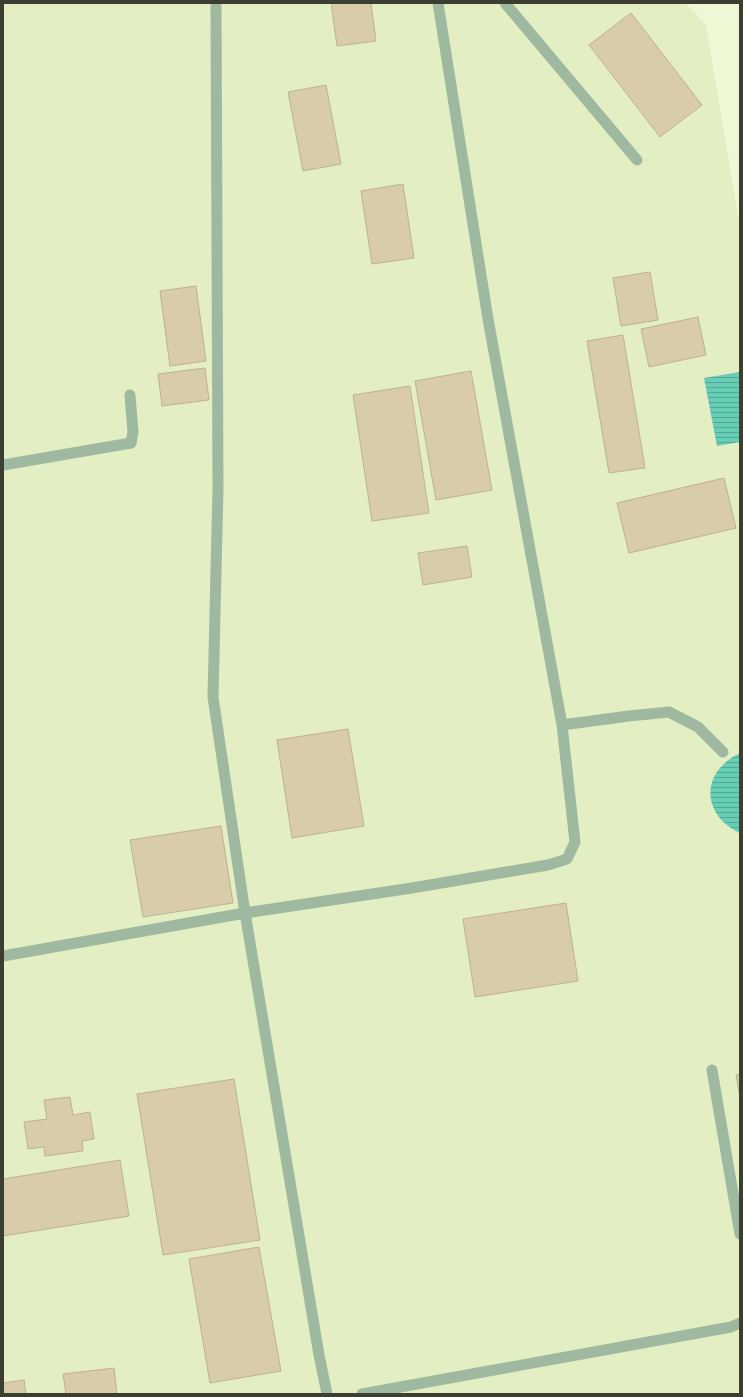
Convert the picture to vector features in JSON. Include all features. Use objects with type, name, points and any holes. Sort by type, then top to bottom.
[{"type":"lane","points":[[216,3],[218,488],[213,698],[245,913],[319,1355],[327,1394]]},
{"type":"lane","points":[[3,956],[245,913],[548,865],[567,859],[575,842],[562,725],[488,319],[438,3]]},
{"type":"lane","points":[[505,3],[637,160]]},
{"type":"lane","points":[[3,465],[131,443],[133,432],[130,395]]},
{"type":"lane","points":[[562,725],[669,712],[698,727],[723,752]]},
{"type":"lane","points":[[712,1070],[740,1234]]},
{"type":"lane","points":[[362,1394],[731,1327],[740,1323]]},
{"type":"shaded area","points":[[3,3],[686,3],[706,26],[740,226],[740,1394],[3,1394]]},
{"type":"water","points":[[740,372],[740,442],[717,446],[704,378]]},
{"type":"water","points":[[740,753],[740,833],[727,825],[718,816],[712,805],[710,793],[712,782],[718,771],[727,761]]},
{"type":"building","points":[[331,3],[371,3],[376,41],[337,46]]},
{"type":"building","points":[[631,13],[702,105],[660,137],[589,45]]},
{"type":"building","points":[[326,85],[341,164],[303,171],[288,92]]},
{"type":"building","points":[[403,184],[414,258],[372,264],[361,191]]},
{"type":"building","points":[[650,272],[658,320],[621,326],[613,278]]},
{"type":"building","points":[[196,286],[206,361],[170,366],[160,291]]},
{"type":"building","points":[[698,317],[706,355],[649,367],[641,329]]},
{"type":"building","points":[[623,335],[645,468],[609,473],[587,341]]},
{"type":"building","points":[[205,368],[209,400],[162,406],[158,374]]},
{"type":"building","points":[[471,371],[492,490],[436,500],[415,381]]},
{"type":"building","points":[[410,386],[429,513],[372,521],[353,395]]},
{"type":"building","points":[[724,478],[736,528],[629,553],[617,503]]},
{"type":"building","points":[[467,546],[472,577],[423,585],[418,553]]},
{"type":"building","points":[[348,729],[364,826],[292,838],[277,740]]},
{"type":"building","points":[[221,826],[233,903],[143,917],[130,840]]},
{"type":"building","points":[[566,903],[578,981],[475,997],[463,919]]},
{"type":"building","points":[[740,1074],[740,1097],[736,1075]]},
{"type":"building","points":[[234,1079],[260,1240],[163,1255],[137,1094]]},
{"type":"building","points":[[70,1097],[73,1115],[90,1112],[94,1139],[82,1141],[83,1151],[45,1156],[44,1147],[28,1149],[24,1122],[47,1119],[44,1100]]},
{"type":"building","points":[[120,1160],[129,1216],[3,1236],[3,1179]]},
{"type":"building","points":[[259,1247],[281,1371],[210,1383],[189,1259]]},
{"type":"building","points":[[114,1368],[117,1394],[66,1394],[63,1374]]},
{"type":"building","points":[[24,1380],[26,1394],[3,1394],[3,1383]]}]
